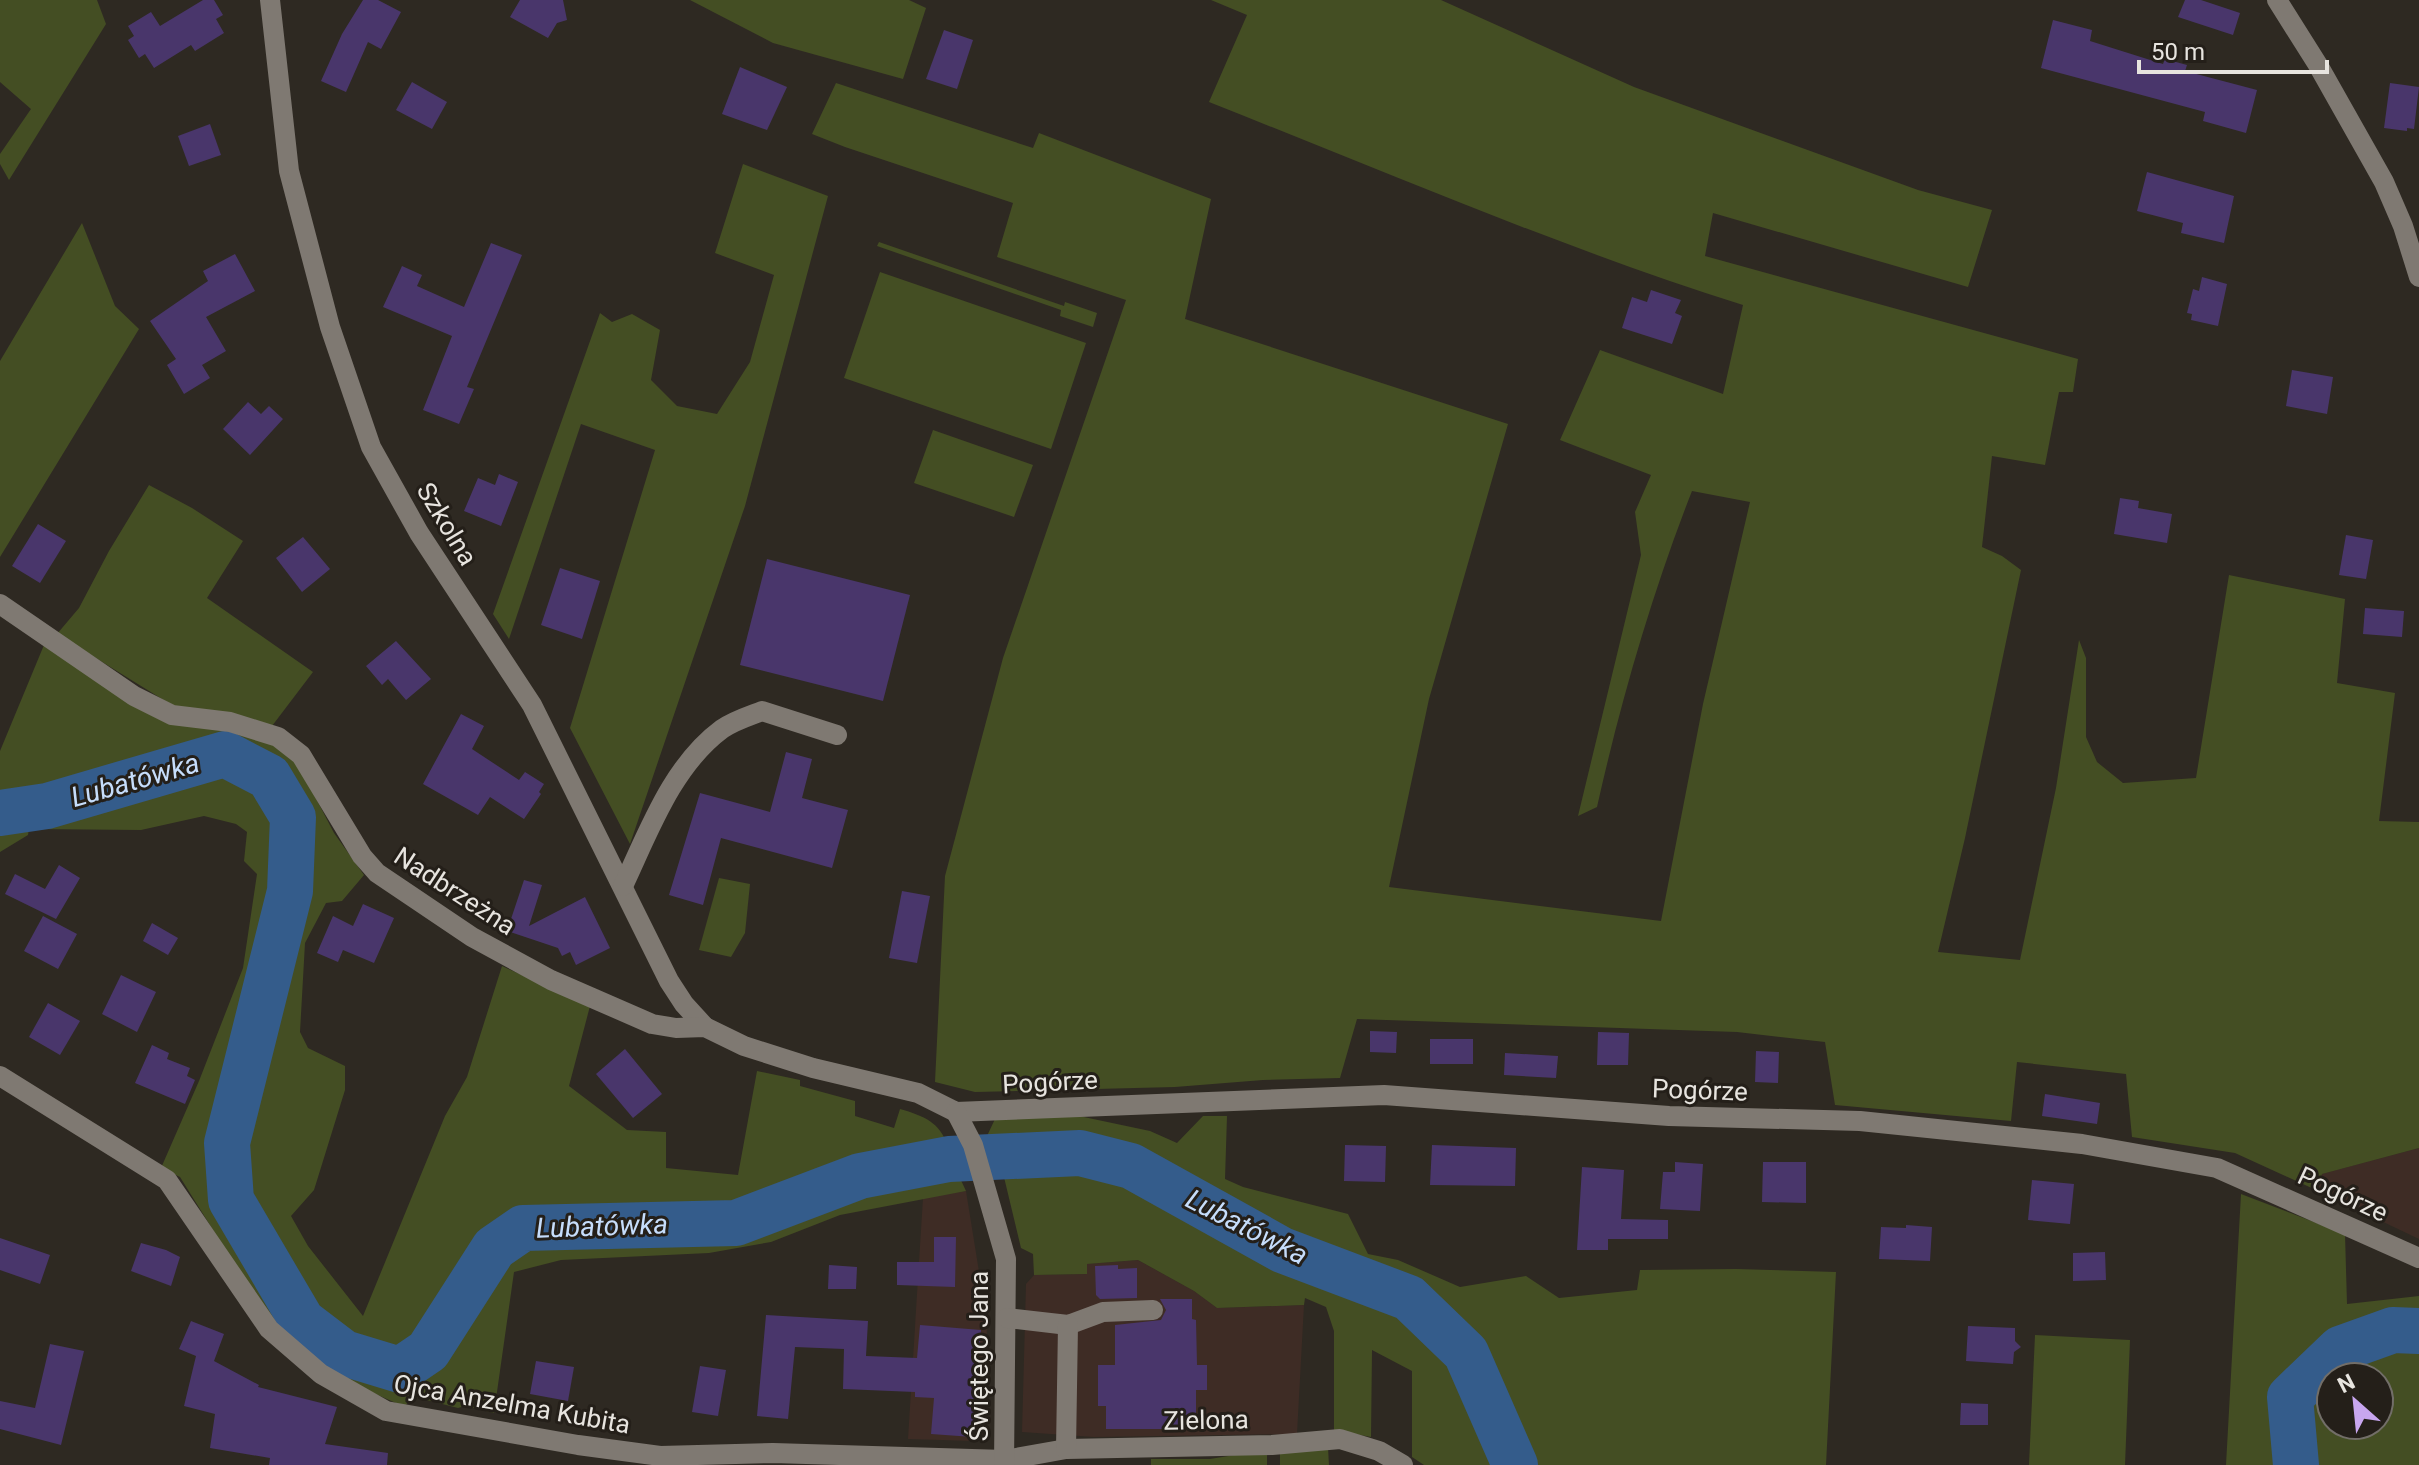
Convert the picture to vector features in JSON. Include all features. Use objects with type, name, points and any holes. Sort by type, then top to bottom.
[{"type":"street","name":"Szkolna","points":[[270,0],[289,171],[330,327],[371,447],[419,533],[532,705],[669,981],[705,1027]]},
{"type":"street","points":[[2277,0],[2318,65],[2384,182],[2403,226],[2419,277]]},
{"type":"street","name":"Nadbrzeżna","points":[[0,604],[134,696],[172,715],[230,722],[278,737],[301,755],[362,856],[377,873],[472,937],[551,980],[652,1024],[676,1028],[705,1027],[744,1046],[813,1068],[918,1093],[956,1112]]},
{"type":"street","points":[[623,886],[649,829],[685,764],[724,728],[762,711],[837,735]]},
{"type":"street","name":"Ojca Anzelma Kubita","points":[[0,1076],[167,1180],[269,1329],[321,1374],[386,1411],[578,1445],[660,1456],[773,1453],[1004,1462]]},
{"type":"street","name":"Pogórze","points":[[956,1112],[1384,1095],[1669,1116],[1860,1121],[2082,1144],[2217,1168],[2241,1176],[2419,1258]]},
{"type":"street","name":"Świętego Jana","points":[[956,1112],[973,1145],[1006,1259],[1004,1462]]},
{"type":"street","points":[[1007,1318],[1068,1325],[1103,1312],[1153,1310]]},
{"type":"street","points":[[1058,1455],[1068,1325]]},
{"type":"street","name":"Zielona","points":[[1004,1462],[1058,1455],[1340,1439],[1379,1451],[1403,1465]]},
{"type":"shaded area","points":[[2419,1148],[2419,1239],[2316,1190],[2321,1174]]},
{"type":"shaded area","points":[[966,1191],[987,1321],[985,1433],[974,1441],[908,1439],[923,1198]]},
{"type":"shaded area","points":[[1138,1260],[1194,1291],[1217,1308],[1304,1305],[1297,1434],[1094,1437],[1022,1432],[1026,1284],[1034,1275],[1086,1274],[1086,1264]]},
{"type":"green space","points":[[0,0],[97,0],[106,24],[9,180],[0,164],[0,154],[31,109],[0,82]]},
{"type":"green space","points":[[690,0],[909,0],[926,8],[903,79],[773,43]]},
{"type":"green space","points":[[1211,0],[1441,0],[1634,87],[1918,190],[1992,210],[1968,287],[1713,213],[1705,256],[2078,359],[2073,392],[2059,392],[2045,465],[1992,456],[1982,547],[2002,556],[2021,570],[1938,952],[2020,960],[2056,788],[2079,640],[2086,658],[2086,737],[2097,762],[2123,783],[2196,778],[2229,575],[2345,599],[2337,683],[2395,693],[2379,821],[2419,822],[2419,1148],[2322,1174],[2316,1190],[2235,1153],[2132,1137],[2126,1074],[2017,1062],[2011,1121],[1835,1105],[1825,1042],[1737,1032],[1357,1019],[1340,1078],[1175,1087],[975,1092],[935,1082],[945,876],[1003,658],[1126,300],[997,257],[1013,203],[812,134],[836,83],[1033,148],[1039,133],[1211,199],[1185,319],[1508,424],[1429,699],[1389,887],[1661,921],[1703,704],[1750,502],[1692,491],[1638,647],[1597,807],[1578,816],[1641,555],[1635,512],[1651,475],[1560,440],[1600,350],[1723,394],[1743,305],[1541,234],[1209,102],[1247,15]]},
{"type":"green space","points":[[743,164],[828,196],[745,506],[630,844],[570,728],[655,450],[581,424],[509,639],[493,614],[600,313],[612,322],[632,314],[660,330],[651,380],[677,406],[717,414],[750,362],[774,275],[715,253]]},
{"type":"green space","points":[[82,223],[115,306],[139,329],[0,557],[0,361]]},
{"type":"green space","points":[[879,242],[1064,306],[1065,302],[1097,313],[1093,327],[1060,316],[1061,310],[877,246]]},
{"type":"green space","points":[[880,272],[1086,343],[1051,449],[844,378]]},
{"type":"green space","points":[[933,430],[1033,465],[1014,517],[914,483]]},
{"type":"green space","points":[[149,485],[243,541],[207,598],[313,672],[272,726],[175,707],[57,634],[79,608]]},
{"type":"green space","points":[[44,645],[221,730],[272,741],[296,760],[334,833],[364,875],[342,901],[326,903],[305,943],[300,1032],[308,1048],[345,1066],[345,1090],[314,1190],[291,1216],[308,1246],[363,1316],[445,1116],[467,1077],[502,966],[590,1006],[569,1086],[627,1130],[666,1132],[666,1168],[738,1175],[757,1071],[800,1080],[800,1086],[855,1101],[855,1116],[894,1128],[900,1109],[916,1114],[930,1121],[945,1138],[948,1147],[875,1160],[757,1202],[710,1211],[709,1231],[764,1222],[861,1186],[935,1167],[959,1176],[966,1191],[840,1215],[771,1242],[709,1253],[561,1260],[514,1272],[494,1413],[411,1396],[405,1407],[362,1388],[305,1350],[261,1307],[180,1177],[161,1168],[243,968],[257,874],[244,861],[247,832],[236,824],[204,816],[141,830],[29,829],[28,835],[0,852],[0,751]]},
{"type":"green space","points":[[719,878],[750,884],[745,933],[731,957],[699,950]]},
{"type":"green space","points":[[1079,1116],[1150,1131],[1177,1143],[1203,1116],[1227,1116],[1225,1179],[1243,1187],[1348,1214],[1368,1254],[1398,1260],[1460,1287],[1526,1276],[1559,1298],[1637,1290],[1640,1270],[1836,1272],[1826,1465],[1424,1465],[1412,1457],[1412,1371],[1372,1350],[1371,1437],[1334,1430],[1334,1331],[1326,1307],[1305,1298],[1304,1305],[1217,1308],[1194,1291],[1138,1260],[1087,1264],[1087,1274],[1034,1275],[1033,1254],[1021,1248],[1003,1173],[1079,1166],[1139,1181],[1269,1258],[1328,1277],[1334,1257],[1303,1251],[1249,1222],[1170,1172],[1135,1155],[1097,1145],[1067,1142],[990,1143],[987,1136],[995,1119]]},
{"type":"green space","points":[[2241,1194],[2345,1234],[2347,1304],[2419,1296],[2419,1465],[2226,1465]]},
{"type":"green space","points":[[2035,1335],[2130,1340],[2125,1465],[2029,1465]]},
{"type":"green space","points":[[1328,1448],[1329,1465],[1280,1465],[1280,1450]]},
{"type":"green space","points":[[1264,1452],[1267,1465],[1151,1465],[1151,1459],[1210,1459]]},
{"type":"building","points":[[203,0],[214,0],[223,15],[216,19],[224,33],[195,51],[191,45],[154,68],[145,54],[139,58],[128,40],[134,36],[128,26],[151,12],[160,26]]},
{"type":"building","points":[[363,0],[378,0],[401,12],[381,49],[368,42],[346,92],[321,81],[342,34]]},
{"type":"building","points":[[520,0],[563,0],[567,20],[557,23],[548,38],[510,17]]},
{"type":"building","points":[[2185,0],[2201,0],[2240,13],[2233,35],[2178,17]]},
{"type":"building","points":[[2053,20],[2092,30],[2090,41],[2163,64],[2165,59],[2187,65],[2185,71],[2257,90],[2246,133],[2203,121],[2205,112],[2041,68]]},
{"type":"building","points":[[944,30],[973,40],[957,89],[926,79]]},
{"type":"building","points":[[740,67],[787,87],[767,130],[722,114]]},
{"type":"building","points":[[412,82],[447,102],[432,129],[396,110]]},
{"type":"building","points":[[2390,83],[2419,87],[2414,129],[2384,128]]},
{"type":"building","points":[[210,124],[221,155],[189,166],[178,136]]},
{"type":"building","points":[[2147,172],[2234,196],[2224,243],[2181,233],[2183,223],[2137,211]]},
{"type":"building","points":[[491,243],[522,255],[467,387],[474,389],[459,424],[423,410],[452,336],[383,307],[402,266],[422,275],[417,286],[464,307]]},
{"type":"building","points":[[235,254],[255,291],[206,317],[226,351],[202,365],[210,378],[184,394],[167,365],[176,359],[150,321],[208,281],[203,271]]},
{"type":"building","points":[[2202,277],[2227,284],[2218,326],[2191,320],[2192,314],[2187,313],[2193,289],[2199,291]]},
{"type":"building","points":[[1651,290],[1681,300],[1675,313],[1682,316],[1672,344],[1622,328],[1632,297],[1647,302]]},
{"type":"building","points":[[2292,370],[2333,377],[2327,414],[2286,406]]},
{"type":"building","points":[[248,402],[261,414],[269,406],[283,419],[250,455],[223,429]]},
{"type":"building","points":[[499,474],[518,482],[501,526],[464,511],[478,478],[495,485]]},
{"type":"building","points":[[2120,498],[2139,501],[2138,508],[2172,514],[2167,543],[2114,534]]},
{"type":"building","points":[[38,524],[66,541],[40,583],[12,566]]},
{"type":"building","points":[[2346,535],[2373,540],[2366,579],[2339,575]]},
{"type":"building","points":[[303,537],[330,569],[302,592],[276,558]]},
{"type":"building","points":[[767,559],[910,595],[883,701],[740,665]]},
{"type":"building","points":[[560,568],[600,581],[582,639],[541,625]]},
{"type":"building","points":[[2365,608],[2404,611],[2402,637],[2363,634]]},
{"type":"building","points":[[396,641],[431,679],[406,700],[388,679],[382,685],[366,666]]},
{"type":"building","points":[[461,714],[484,726],[472,749],[519,780],[525,772],[544,784],[524,819],[490,797],[478,815],[423,784]]},
{"type":"building","points":[[786,752],[812,759],[802,798],[848,810],[832,868],[721,838],[703,905],[669,895],[700,793],[770,812]]},
{"type":"building","points":[[59,865],[80,878],[56,919],[5,894],[15,874],[45,889]]},
{"type":"building","points":[[524,880],[542,885],[529,926],[585,897],[610,948],[576,965],[570,952],[562,956],[558,948],[507,931]]},
{"type":"building","points":[[902,891],[930,896],[917,963],[889,958]]},
{"type":"building","points":[[363,904],[394,918],[374,963],[343,950],[338,962],[317,953],[333,916],[353,926]]},
{"type":"building","points":[[43,916],[77,934],[58,969],[24,951]]},
{"type":"building","points":[[152,923],[178,938],[168,955],[143,941]]},
{"type":"building","points":[[121,975],[156,992],[137,1032],[102,1014]]},
{"type":"building","points":[[48,1003],[80,1021],[60,1055],[29,1037]]},
{"type":"building","points":[[1370,1031],[1397,1032],[1396,1053],[1370,1052]]},
{"type":"building","points":[[1598,1032],[1629,1033],[1628,1065],[1597,1065]]},
{"type":"building","points":[[1430,1039],[1473,1039],[1473,1064],[1430,1064]]},
{"type":"building","points":[[152,1045],[169,1053],[167,1059],[190,1068],[187,1076],[195,1080],[185,1104],[135,1083]]},
{"type":"building","points":[[625,1049],[662,1094],[633,1118],[596,1074]]},
{"type":"building","points":[[1756,1051],[1779,1052],[1778,1083],[1755,1082]]},
{"type":"building","points":[[1505,1053],[1558,1056],[1556,1078],[1504,1075]]},
{"type":"building","points":[[2045,1094],[2100,1103],[2097,1124],[2042,1116]]},
{"type":"building","points":[[1345,1145],[1386,1146],[1385,1182],[1344,1181]]},
{"type":"building","points":[[1432,1145],[1516,1148],[1515,1186],[1430,1185]]},
{"type":"building","points":[[1675,1162],[1703,1164],[1700,1211],[1660,1209],[1663,1172],[1675,1172]]},
{"type":"building","points":[[1763,1162],[1806,1162],[1806,1203],[1762,1202]]},
{"type":"building","points":[[1582,1167],[1624,1170],[1621,1219],[1668,1220],[1668,1239],[1608,1239],[1608,1250],[1577,1250]]},
{"type":"building","points":[[2032,1180],[2074,1184],[2070,1224],[2028,1220]]},
{"type":"building","points":[[1906,1225],[1932,1227],[1930,1261],[1879,1259],[1881,1227],[1906,1228]]},
{"type":"building","points":[[934,1237],[956,1237],[955,1287],[897,1285],[897,1262],[934,1262]]},
{"type":"building","points":[[0,1238],[50,1255],[40,1284],[0,1270]]},
{"type":"building","points":[[141,1243],[180,1257],[171,1286],[131,1271]]},
{"type":"building","points":[[2105,1252],[2106,1280],[2073,1281],[2073,1253]]},
{"type":"building","points":[[829,1265],[857,1267],[856,1289],[828,1289]]},
{"type":"building","points":[[1118,1265],[1118,1269],[1137,1268],[1137,1298],[1100,1299],[1096,1295],[1095,1266]]},
{"type":"building","points":[[1160,1299],[1192,1299],[1192,1319],[1196,1320],[1197,1365],[1207,1365],[1207,1390],[1196,1390],[1196,1429],[1106,1429],[1106,1406],[1098,1406],[1098,1365],[1115,1365],[1115,1325],[1161,1320],[1166,1310]]},
{"type":"building","points":[[766,1315],[868,1321],[866,1356],[917,1358],[920,1325],[981,1330],[973,1437],[931,1434],[934,1398],[915,1397],[915,1392],[843,1389],[844,1349],[795,1347],[788,1419],[757,1416]]},
{"type":"building","points":[[191,1321],[224,1334],[214,1361],[258,1387],[337,1407],[325,1444],[388,1453],[387,1465],[269,1465],[270,1458],[210,1448],[215,1414],[184,1406],[196,1356],[179,1349]]},
{"type":"building","points":[[1968,1326],[2015,1328],[2015,1341],[2021,1347],[2014,1352],[2013,1364],[1966,1361]]},
{"type":"building","points":[[50,1344],[84,1351],[61,1445],[0,1429],[0,1401],[35,1408]]},
{"type":"building","points":[[536,1361],[574,1367],[568,1401],[530,1394]]},
{"type":"building","points":[[700,1366],[726,1370],[718,1416],[692,1412]]},
{"type":"building","points":[[1961,1403],[1988,1404],[1988,1425],[1960,1425]]},
{"type":"waterway","name":"Lubatówka","points":[[0,813],[47,806],[225,754],[269,777],[293,817],[290,891],[227,1143],[231,1200],[302,1321],[344,1353],[400,1370],[428,1351],[494,1248],[523,1228],[736,1223],[860,1176],[949,1159],[1080,1153],[1131,1166],[1282,1250],[1409,1298],[1466,1353],[1515,1465]]},
{"type":"waterway","name":"Lubatówka","points":[[2296,1465],[2290,1397],[2340,1349],[2393,1330],[2419,1331]]}]
